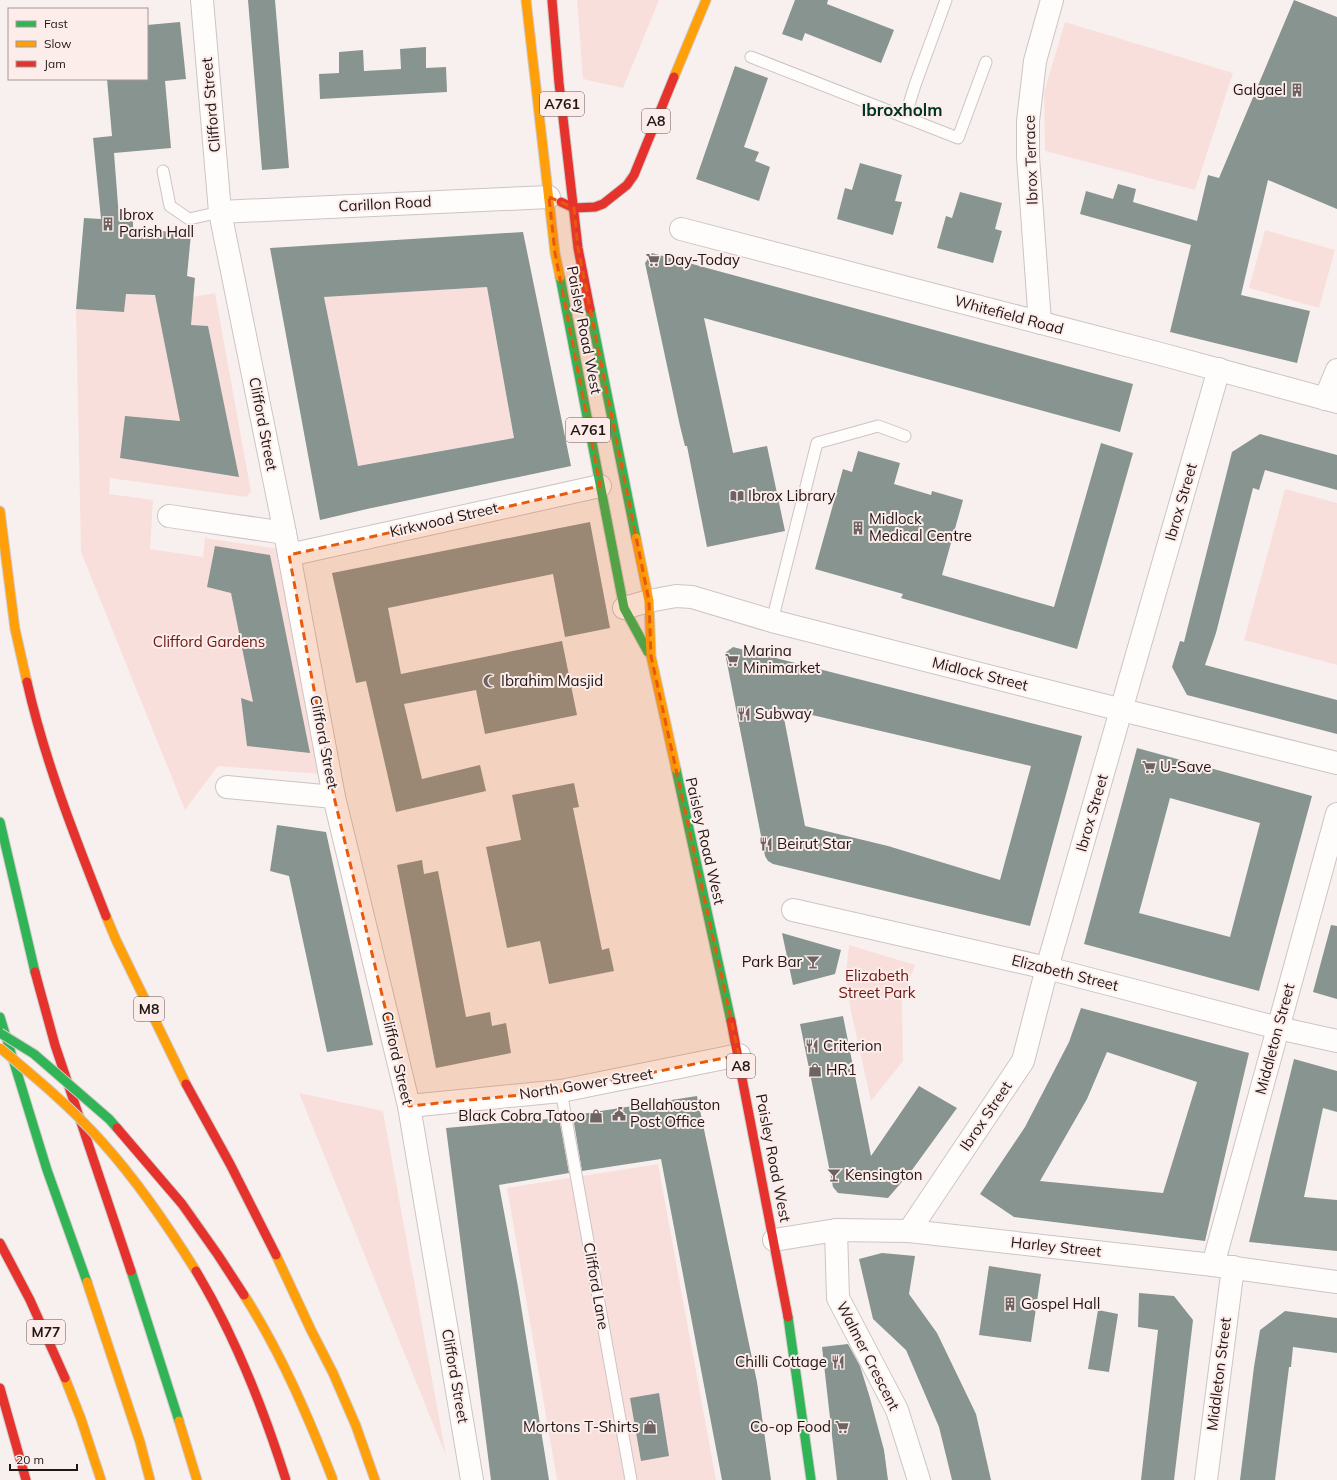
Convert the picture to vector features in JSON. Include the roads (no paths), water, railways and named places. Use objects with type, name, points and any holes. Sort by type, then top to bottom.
[{"type":"main road","name":"Paisley Road West","points":[[526,0],[555,253],[624,608],[651,656]]},
{"type":"main road","name":"Paisley Road West","points":[[552,0],[559,83],[578,248],[649,601],[651,656],[739,1056],[787,1309],[810,1480]]},
{"type":"main road","name":"A8","points":[[549,197],[574,208],[595,207],[603,204],[627,184],[634,175],[706,0]]},
{"type":"main road","name":"M8","points":[[0,511],[15,629],[28,687],[48,759],[74,836],[116,940],[152,1017],[230,1164],[291,1285],[311,1330],[333,1373],[356,1426],[375,1480]]},
{"type":"main road","points":[[0,822],[27,942],[55,1045],[138,1292],[197,1480]]},
{"type":"main road","points":[[0,1017],[47,1170],[140,1442],[150,1480]]},
{"type":"main road","points":[[0,1034],[34,1054],[109,1119],[182,1204],[218,1255],[252,1309],[284,1366],[308,1416],[333,1480]]},
{"type":"main road","points":[[0,1048],[45,1085],[93,1133],[131,1176],[158,1212],[211,1296],[237,1349],[259,1399],[277,1449],[286,1480]]},
{"type":"main road","name":"M77","points":[[0,1243],[23,1284],[63,1370],[84,1424],[101,1480]]},
{"type":"main road","points":[[0,1388],[26,1480]]},
{"type":"street","name":"Clifford Street","points":[[202,0],[220,212],[290,555],[334,797],[409,1106],[472,1480]]},
{"type":"street","name":"Ibrox Terrace","points":[[1040,323],[1028,157],[1028,121],[1035,61],[1052,0]]},
{"type":"street","name":"Carillon Road","points":[[220,212],[549,197]]},
{"type":"street","name":"Whitefield Road","points":[[681,229],[1219,369],[1331,401]]},
{"type":"street","name":"Ibrox Street","points":[[909,1231],[1022,1061],[1047,968],[1219,369]]},
{"type":"street","points":[[1331,401],[1337,370]]},
{"type":"street","name":"Kirkwood Street","points":[[290,555],[600,486]]},
{"type":"street","points":[[169,516],[285,533]]},
{"type":"street","name":"Midlock Street","points":[[624,608],[676,596],[692,597],[772,621],[1337,763]]},
{"type":"street","points":[[227,787],[334,797]]},
{"type":"street","name":"Middleton Street","points":[[1206,1480],[1223,1266],[1278,1028],[1337,814]]},
{"type":"street","name":"Elizabeth Street","points":[[793,910],[1047,968],[1278,1028],[1337,1041]]},
{"type":"street","name":"North Gower Street","points":[[409,1106],[561,1091],[739,1056]]},
{"type":"street","name":"Harley Street","points":[[774,1240],[836,1230],[909,1231],[1223,1266],[1337,1282]]},
{"type":"street","name":"Walmer Crescent","points":[[836,1230],[838,1298],[897,1410],[919,1480]]},
{"type":"lane","points":[[905,117],[914,85],[946,0]]},
{"type":"lane","points":[[752,57],[905,117],[939,132],[958,138],[986,62]]},
{"type":"lane","points":[[163,171],[170,206],[189,219],[220,212]]},
{"type":"lane","points":[[772,621],[817,443],[878,426],[905,436]]},
{"type":"lane","name":"Clifford Lane","points":[[561,1091],[631,1480]]},
{"type":"place","name":"Galgael","points":[[1297,90]]},
{"type":"place","name":"Ibrox Parish Hall","points":[[108,224]]},
{"type":"place","name":"Day-Today","points":[[653,260]]},
{"type":"place","name":"Ibrox Library","points":[[737,496]]},
{"type":"place","name":"Midlock Medical Centre","points":[[858,528]]},
{"type":"place","name":"Marina Minimarket","points":[[732,660]]},
{"type":"place","name":"Ibrahim Masjid","points":[[490,681]]},
{"type":"place","name":"Subway","points":[[744,714]]},
{"type":"place","name":"U-Save","points":[[1149,767]]},
{"type":"place","name":"Beirut Star","points":[[766,844]]},
{"type":"place","name":"Park Bar","points":[[813,962]]},
{"type":"place","name":"Criterion","points":[[812,1046]]},
{"type":"place","name":"HR1","points":[[815,1070]]},
{"type":"place","name":"Bellahouston Post Office","points":[[619,1114]]},
{"type":"place","name":"Black Cobra Tatoo","points":[[596,1116]]},
{"type":"place","name":"Kensington","points":[[834,1175]]},
{"type":"place","name":"Gospel Hall","points":[[1010,1304]]},
{"type":"place","name":"Chilli Cottage","points":[[838,1362]]},
{"type":"place","name":"Mortons T-Shirts","points":[[650,1427]]},
{"type":"place","name":"Co-op Food","points":[[842,1427]]},
{"type":"district","name":"Ibroxholm","points":[[902,110]]},
{"type":"park label","name":"Clifford Gardens","points":[[209,642]]},
{"type":"park label","name":"Elizabeth Street Park","points":[[877,984]]}]
